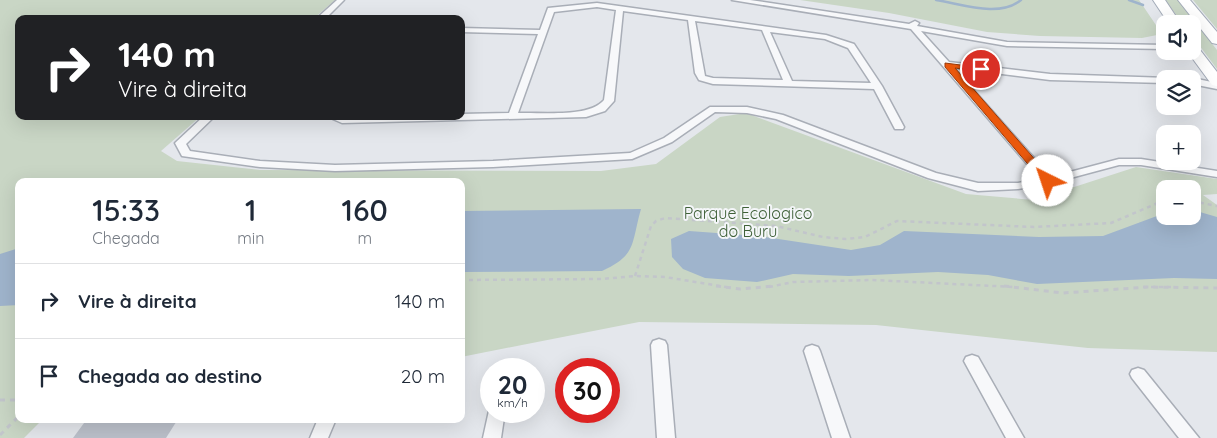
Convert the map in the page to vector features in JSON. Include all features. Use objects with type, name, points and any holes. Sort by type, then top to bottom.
[{"type":"main road","points":[[1159,0],[1169,15]]},
{"type":"main road","points":[[1184,0],[1217,40]]},
{"type":"main road","points":[[1200,60],[1217,84]]},
{"type":"street","points":[[324,15],[341,0]]},
{"type":"street","points":[[735,0],[913,24],[1007,44],[1156,48]]},
{"type":"street","points":[[770,0],[1006,39],[1156,41]]},
{"type":"street","points":[[512,117],[551,10],[597,5],[826,37],[851,46],[877,86],[899,127]]},
{"type":"street","points":[[465,118],[586,114],[602,109],[609,101],[620,8]]},
{"type":"street","points":[[691,18],[699,73],[702,78],[713,81],[877,86]]},
{"type":"street","points":[[913,24],[1048,181]]},
{"type":"street","points":[[765,28],[789,84]]},
{"type":"street","points":[[465,30],[543,32]]},
{"type":"street","points":[[948,65],[1050,77],[1156,80]]},
{"type":"street","points":[[1201,82],[1217,84]]},
{"type":"street","points":[[206,120],[180,143],[186,154],[260,164],[335,168],[494,164],[632,156],[668,140],[713,109],[747,110],[779,117],[932,176],[978,187],[1018,186],[1048,181],[1119,162],[1140,162],[1217,174]]},
{"type":"street","points":[[659,345],[666,438]]},
{"type":"street","points":[[812,351],[841,438]]},
{"type":"street","points":[[972,361],[1015,438]]},
{"type":"street","points":[[1138,374],[1190,438]]},
{"type":"street","points":[[319,438],[325,423]]},
{"type":"street","points":[[492,438],[494,423]]},
{"type":"path","points":[[1201,203],[1217,206]]},
{"type":"path","points":[[635,276],[651,226],[656,221],[665,218],[776,226],[846,239],[865,238],[897,221],[1034,228],[1111,223],[1156,204]]},
{"type":"path","points":[[465,280],[602,279],[635,276],[665,277],[691,283],[740,289],[766,288],[793,282],[873,280],[1003,286],[1063,293],[1148,287],[1217,288]]},
{"type":"path","points":[[0,400],[15,400]]},
{"type":"path","points":[[0,435],[15,420]]},
{"type":"green space","name":"Parque Ecologico do Buru","points":[[0,0],[335,0],[318,15],[15,15],[15,120],[196,120],[161,151],[177,161],[260,170],[601,171],[656,164],[720,117],[746,113],[966,194],[1034,200],[1136,167],[1217,179],[1217,194],[1203,195],[1217,205],[1217,352],[1088,348],[876,325],[639,322],[465,356],[465,178],[15,178],[15,423],[39,423],[24,438],[0,438]]},
{"type":"green space","points":[[800,0],[1139,0],[1156,25],[1156,35],[1142,38],[1040,36],[987,32],[889,13]]},
{"type":"green space","points":[[1165,0],[1178,0],[1190,15],[1176,15]]},
{"type":"green space","points":[[1193,0],[1217,0],[1217,29]]},
{"type":"green space","points":[[1201,29],[1217,50],[1217,69],[1201,48]]},
{"type":"water","points":[[641,209],[631,247],[627,254],[602,271],[465,272],[465,211]]},
{"type":"water","points":[[1201,212],[1217,217],[1217,279],[1174,278],[1037,284],[988,275],[938,272],[849,276],[793,274],[757,282],[705,278],[683,269],[672,257],[671,239],[689,231],[758,236],[851,250],[880,245],[904,231],[1039,237],[1103,236],[1156,216],[1156,225],[1201,225]]},
{"type":"water","points":[[15,249],[15,305],[0,306],[0,254]]},
{"type":"building","points":[[84,423],[175,423],[166,438],[73,438]]},
{"type":"waterway","points":[[936,0],[969,7],[991,9],[1002,8],[1021,0]]},
{"type":"waterway","points":[[1129,0],[1143,5]]},
{"type":"route","points":[[981,69],[948,65],[1048,181]]}]
